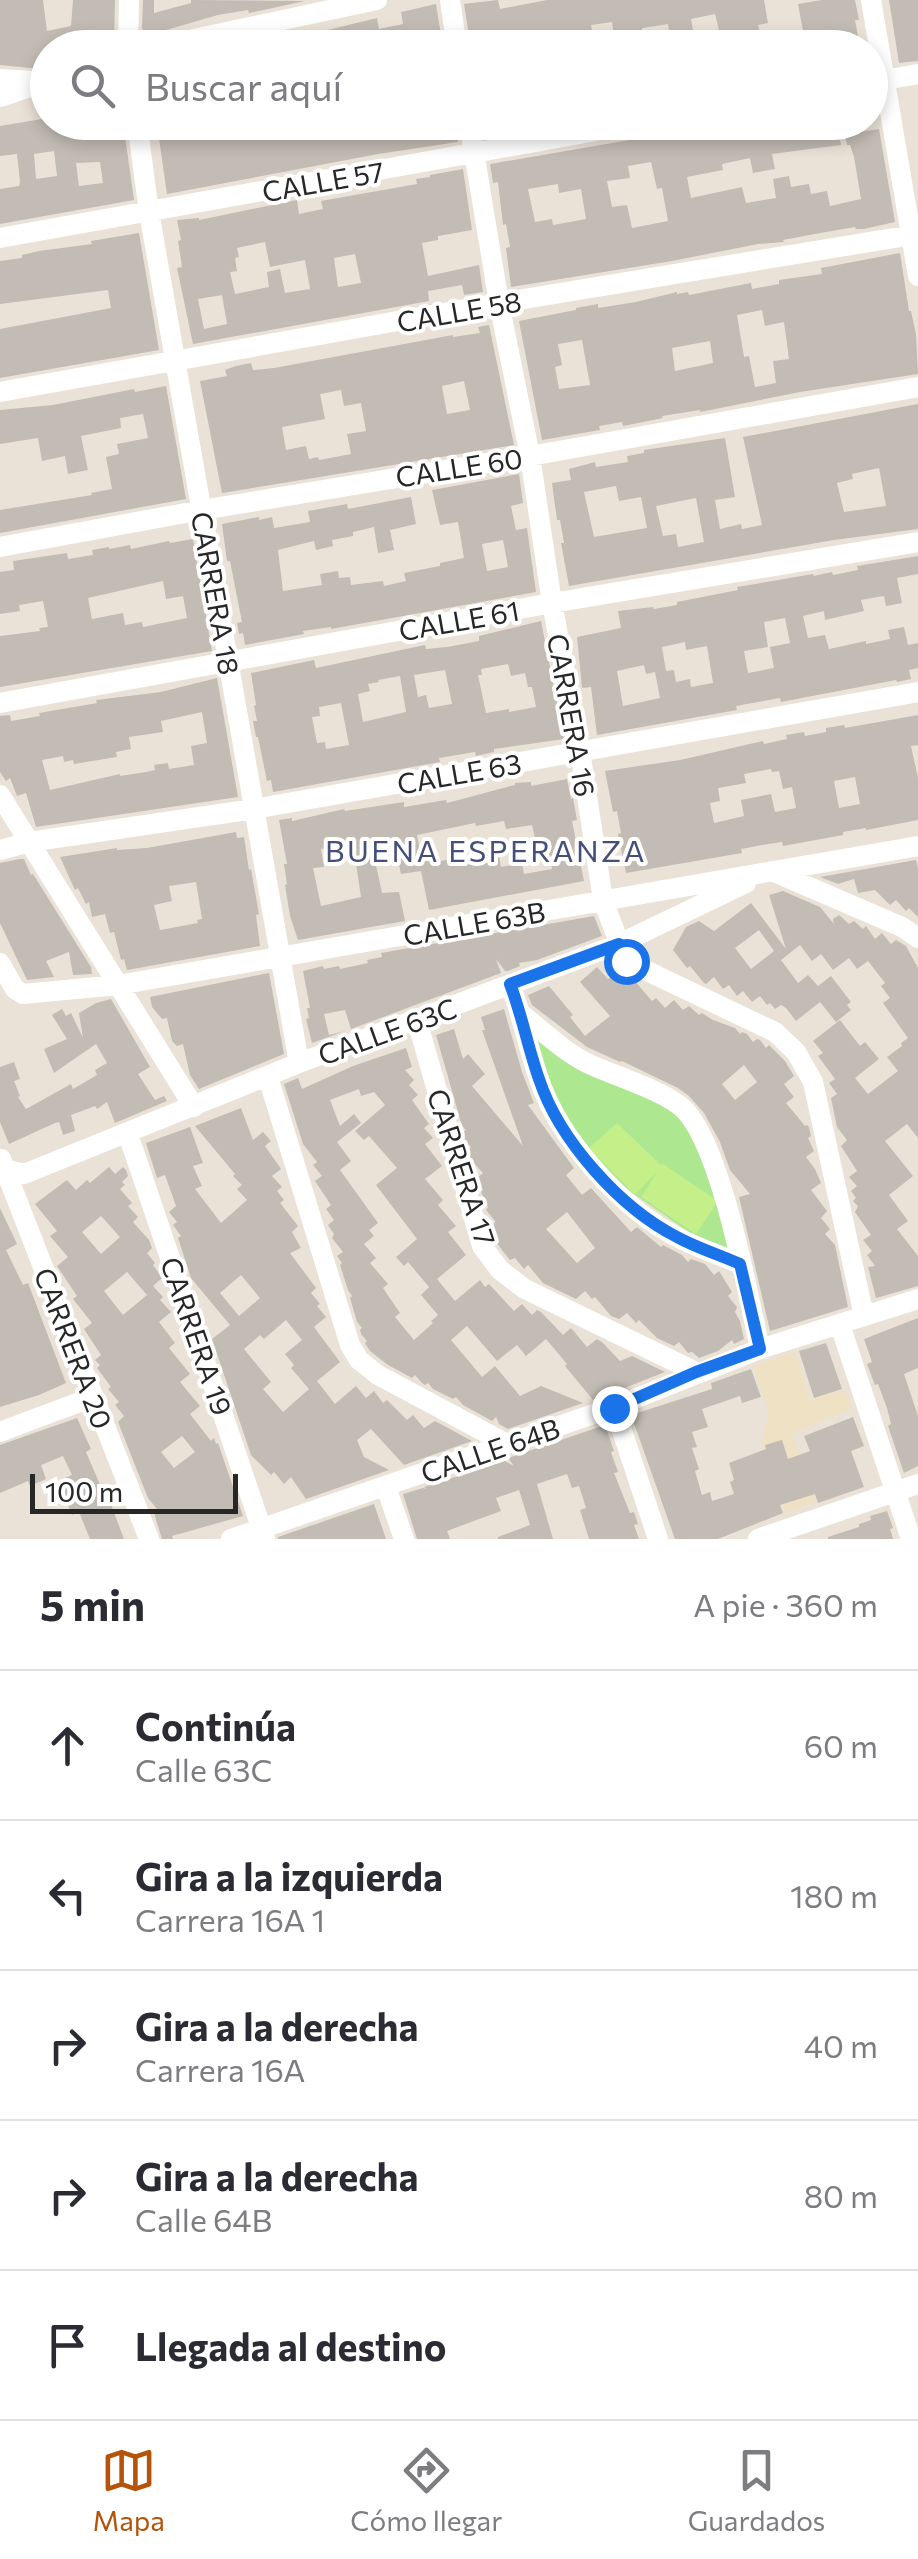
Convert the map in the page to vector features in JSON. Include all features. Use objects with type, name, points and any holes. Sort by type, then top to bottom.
[{"type":"street","points":[[128,30],[129,0]]},
{"type":"street","points":[[236,30],[378,0]]},
{"type":"street","points":[[450,0],[454,30]]},
{"type":"street","points":[[870,0],[873,30]]},
{"type":"street","points":[[888,79],[918,74]]},
{"type":"street","points":[[0,78],[30,81]]},
{"type":"street","points":[[0,96],[30,87]]},
{"type":"street","points":[[888,127],[914,235],[918,276]]},
{"type":"street","name":"CARRERA 18","points":[[139,140],[300,1064]]},
{"type":"street","name":"CARRERA 16","points":[[472,140],[499,304],[530,456],[603,900],[626,961],[775,1032],[796,1052],[813,1082],[864,1316]]},
{"type":"street","name":"CALLE 57","points":[[0,238],[546,140]]},
{"type":"street","name":"CALLE 58","points":[[0,392],[914,235]]},
{"type":"street","name":"CALLE 60","points":[[0,547],[918,387]]},
{"type":"street","name":"CALLE 61","points":[[0,702],[918,542]]},
{"type":"street","name":"CALLE 63","points":[[0,850],[918,692]]},
{"type":"street","points":[[0,795],[194,1107]]},
{"type":"street","name":"CALLE 63B","points":[[0,964],[15,989],[23,994],[118,985],[918,846]]},
{"type":"street","points":[[770,871],[902,927],[918,938]]},
{"type":"street","name":"CALLE 63C","points":[[1,1164],[24,1174],[268,1076],[619,944],[770,871]]},
{"type":"street","points":[[510,984],[539,1082],[572,1144],[618,1196],[661,1227],[740,1264]]},
{"type":"street","points":[[522,1014],[585,1062],[672,1100],[689,1114],[717,1170],[760,1349]]},
{"type":"street","name":"CARRERA 17","points":[[417,1021],[482,1246],[500,1270],[524,1289],[696,1372]]},
{"type":"street","points":[[268,1076],[350,1345],[359,1360],[378,1376],[508,1444]]},
{"type":"street","name":"CARRERA 19","points":[[128,1134],[264,1534]]},
{"type":"street","name":"CARRERA 20","points":[[1,1164],[149,1539]]},
{"type":"street","name":"CALLE 64B","points":[[230,1539],[264,1534],[614,1408],[760,1349],[918,1299]]},
{"type":"street","points":[[840,1324],[911,1539]]},
{"type":"street","points":[[0,1432],[94,1397]]},
{"type":"street","points":[[614,1408],[658,1539]]},
{"type":"street","points":[[758,1539],[918,1484]]},
{"type":"street","points":[[386,1487],[404,1539]]},
{"type":"shaded area","points":[[795,1352],[810,1400],[844,1390],[852,1408],[792,1434],[815,1503],[786,1513],[762,1444],[769,1412],[753,1366]]},
{"type":"green space","points":[[531,1028],[668,1104],[696,1134],[735,1259],[618,1183],[551,1101]]},
{"type":"green space","points":[[617,1123],[661,1165],[718,1201],[696,1234],[641,1197],[657,1172],[635,1195],[589,1148]]},
{"type":"building","points":[[0,0],[43,0],[47,30],[30,30],[30,68],[0,65]]},
{"type":"building","points":[[73,0],[115,0],[114,30],[52,30],[71,26]]},
{"type":"building","points":[[143,0],[154,0],[154,13],[191,0],[305,1],[218,15],[166,30],[142,27]]},
{"type":"building","points":[[498,0],[500,9],[547,0],[764,0],[768,23],[758,25],[759,30],[719,30],[715,14],[691,19],[693,30],[669,30],[668,24],[642,30],[613,30],[612,22],[591,25],[592,30],[468,30],[464,4]]},
{"type":"building","points":[[855,0],[857,30],[803,30],[798,4]]},
{"type":"building","points":[[889,0],[918,0],[918,61],[899,63]]},
{"type":"building","points":[[436,4],[440,30],[328,30],[377,18],[379,29],[403,24],[401,12]]},
{"type":"building","points":[[30,121],[30,140],[126,140],[134,200],[0,224],[0,189],[19,186],[20,182],[17,154],[0,156],[0,126]],"holes":[[[54,151],[57,176],[36,179],[34,154]],[[100,162],[103,183],[79,186],[76,163]]]},
{"type":"building","points":[[159,140],[458,140],[458,142],[167,194]]},
{"type":"building","points":[[630,140],[840,140],[841,145],[772,154],[775,169],[753,173],[750,158],[722,164],[723,170],[687,177],[691,198],[742,187],[746,203],[776,198],[773,179],[789,176],[791,187],[809,184],[811,194],[827,191],[830,206],[861,199],[854,157],[846,140],[881,140],[895,222],[511,287],[506,248],[510,247],[498,182],[493,183],[490,164]],"holes":[[[651,162],[657,189],[662,188],[668,221],[632,228],[627,205],[612,207],[607,181],[630,178],[628,166]],[[558,184],[559,193],[581,189],[586,219],[553,225],[552,219],[535,222],[528,189]]]},
{"type":"building","points":[[463,169],[472,230],[422,243],[428,276],[479,265],[483,292],[464,295],[462,285],[428,291],[429,301],[193,344],[177,268],[182,267],[177,220],[199,220],[297,200],[299,214],[323,209],[321,201],[417,184],[416,179]],"holes":[[[265,242],[270,267],[305,260],[310,289],[285,293],[280,269],[267,272],[269,287],[235,294],[230,272],[237,271],[237,248]],[[355,254],[361,283],[338,287],[334,258]],[[222,295],[227,324],[204,329],[198,299]]]},
{"type":"building","points":[[139,233],[159,350],[0,378],[0,329],[111,308],[108,290],[0,304],[0,261]]},
{"type":"building","points":[[900,253],[916,334],[918,374],[662,416],[623,426],[622,422],[599,426],[600,430],[542,440],[519,321],[677,292],[689,295],[751,283],[752,289],[779,284],[779,280],[822,274],[821,268]],"holes":[[[762,310],[765,326],[784,322],[789,359],[773,361],[776,383],[755,387],[749,356],[744,357],[737,315]],[[582,340],[590,385],[559,389],[555,367],[562,365],[558,344]],[[710,341],[713,363],[675,371],[672,348]]]},
{"type":"building","points":[[489,325],[514,445],[222,493],[200,381],[227,376],[225,370],[251,363],[253,370],[274,368],[480,333],[478,327]],"holes":[[[464,381],[470,410],[447,414],[442,386]],[[341,390],[344,406],[361,403],[366,431],[347,434],[351,454],[319,460],[309,459],[306,446],[286,450],[282,427],[325,419],[320,394]]]},
{"type":"building","points":[[166,386],[186,499],[0,533],[0,510],[112,489],[106,457],[119,454],[117,444],[148,438],[143,414],[120,418],[121,428],[81,436],[88,470],[68,474],[65,456],[42,461],[38,438],[0,444],[0,410]]},
{"type":"building","points":[[918,404],[918,529],[569,586],[552,483],[571,480],[569,469],[595,462],[596,467],[628,462],[627,456],[644,450],[725,438],[735,497],[715,500],[720,529],[762,525],[743,437]],"holes":[[[879,468],[886,506],[844,512],[837,483],[853,479],[852,474]],[[616,486],[619,501],[641,497],[647,528],[594,537],[584,492]],[[696,498],[704,542],[678,547],[676,534],[663,536],[656,506]]]},
{"type":"building","points":[[519,474],[523,503],[511,506],[516,530],[527,528],[536,592],[303,631],[304,634],[245,645],[243,633],[239,634],[237,623],[242,622],[222,524],[272,517],[274,528],[310,522],[308,511],[347,504],[348,509],[411,497],[416,524],[390,530],[394,550],[378,553],[374,527],[332,540],[333,546],[316,550],[314,541],[278,550],[283,591],[322,585],[320,574],[338,571],[339,578],[350,577],[351,585],[383,581],[384,586],[406,581],[404,573],[464,558],[458,522],[440,525],[432,490]],"holes":[[[503,540],[508,567],[487,571],[482,544]]]},
{"type":"building","points":[[193,539],[212,651],[0,687],[0,636],[48,627],[43,601],[19,605],[20,611],[0,614],[0,572],[14,570],[13,561],[67,553],[68,559],[93,555],[92,550],[109,547],[130,545],[131,549]],"holes":[[[163,581],[166,599],[183,596],[187,618],[143,627],[142,622],[125,625],[123,613],[92,619],[88,598]]]},
{"type":"building","points":[[918,556],[918,574],[897,578],[902,603],[886,606],[884,596],[861,600],[864,611],[825,620],[824,611],[803,616],[808,638],[825,635],[829,649],[890,639],[888,630],[904,627],[908,645],[918,643],[918,668],[909,670],[911,679],[781,702],[780,698],[736,706],[737,710],[597,735],[591,687],[582,688],[577,637],[621,628],[618,611],[677,605],[738,590],[737,587],[813,574],[833,575],[858,570],[857,566]],"holes":[[[785,618],[790,643],[770,647],[774,668],[748,673],[744,651],[768,647],[764,622]],[[685,642],[686,650],[707,646],[713,683],[691,687],[690,679],[676,682],[674,670],[666,671],[662,647]],[[644,665],[646,674],[655,672],[660,698],[623,706],[617,671]]]},
{"type":"building","points":[[541,621],[564,739],[494,749],[476,756],[475,752],[439,758],[440,762],[273,792],[253,721],[257,721],[251,673],[314,660],[316,668],[425,645],[426,649],[447,647],[479,641],[479,636]],"holes":[[[508,664],[511,676],[525,673],[536,707],[486,713],[478,675],[482,675],[481,669]],[[445,670],[452,704],[429,708],[426,695],[418,697],[414,675]],[[400,676],[406,712],[363,722],[358,694],[370,691],[368,684]],[[341,703],[349,745],[326,749],[325,742],[317,743],[312,717],[320,716],[319,707]]]},
{"type":"building","points":[[217,678],[238,797],[36,827],[26,793],[17,796],[10,778],[6,781],[0,772],[0,716],[10,715],[11,721],[97,703],[96,700],[161,692]],"holes":[[[202,712],[207,743],[191,746],[194,765],[169,769],[168,763],[154,765],[155,770],[50,790],[42,760],[63,756],[64,762],[73,760],[74,764],[117,757],[116,752],[131,749],[129,737],[163,732],[161,721]]]},
{"type":"building","points":[[918,715],[918,745],[911,746],[918,778],[918,820],[783,846],[782,842],[762,845],[741,849],[742,853],[626,873],[617,811],[613,812],[605,771],[680,760],[763,741],[764,744],[787,739],[786,735],[804,732],[805,736],[826,732],[826,728]],"holes":[[[779,771],[783,789],[792,787],[796,808],[775,812],[771,794],[741,800],[744,816],[714,823],[710,803],[720,801],[718,788],[746,783],[744,774]],[[855,777],[860,804],[839,808],[834,781]]]},
{"type":"building","points":[[567,779],[577,820],[572,821],[584,881],[429,910],[421,871],[401,874],[395,847],[373,851],[382,893],[399,892],[405,921],[298,940],[285,885],[287,864],[279,820],[404,802],[404,807],[446,800],[447,803],[515,783],[531,782],[531,786]],"holes":[[[504,821],[506,829],[532,825],[537,847],[547,845],[552,869],[524,874],[522,863],[501,867],[499,856],[458,862],[458,858],[434,862],[432,854],[421,856],[417,835]],[[353,843],[361,897],[321,906],[313,868],[324,867],[321,849]]]},
{"type":"building","points":[[236,832],[237,838],[244,837],[259,914],[256,915],[260,946],[127,970],[105,914],[92,917],[89,902],[86,904],[78,888],[75,890],[60,857],[117,848],[147,848]],"holes":[[[196,882],[202,919],[160,930],[154,905],[172,901],[169,886]]]},
{"type":"building","points":[[24,859],[92,974],[73,975],[69,952],[46,961],[54,977],[27,980],[0,923],[0,863]]},
{"type":"building","points":[[916,860],[918,917],[896,900],[890,905],[875,890],[858,893],[854,879],[838,884],[820,877]]},
{"type":"building","points":[[783,891],[820,907],[834,924],[833,919],[839,915],[849,924],[854,921],[863,929],[866,926],[875,939],[882,933],[891,944],[896,940],[906,946],[918,968],[918,1138],[907,1124],[885,1141],[913,1176],[889,1195],[908,1221],[897,1229],[918,1256],[918,1286],[876,1298],[868,1267],[875,1266],[867,1255],[872,1251],[863,1240],[871,1235],[855,1212],[858,1206],[851,1191],[857,1186],[849,1177],[857,1171],[841,1146],[847,1140],[837,1127],[831,1098],[837,1094],[829,1083],[835,1079],[818,1056],[823,1053],[813,1041],[840,1020],[860,1046],[865,1042],[879,1059],[855,1078],[868,1094],[898,1071],[887,1057],[908,1038],[883,1003],[890,998],[881,986],[885,983],[868,961],[857,969],[849,958],[833,970],[821,954],[812,961],[800,945],[781,960],[798,983],[808,975],[818,986],[831,976],[851,1002],[847,1005],[851,1010],[836,1022],[820,1002],[796,1021],[781,1005],[775,1009],[760,996],[752,1002],[743,991],[737,996],[729,985],[723,989],[714,977],[704,983],[673,950],[686,927],[699,921],[714,931],[751,903],[786,949],[769,895]],"holes":[[[759,930],[774,951],[751,969],[735,948]]]},
{"type":"building","points":[[594,916],[602,936],[519,963],[520,966],[508,971],[496,959],[501,973],[351,1029],[345,1010],[324,1014],[329,1035],[345,1031],[312,1043],[303,971],[323,966],[340,969],[368,963],[367,960],[382,957],[381,953]]},
{"type":"building","points":[[597,967],[608,979],[615,973],[626,986],[634,980],[652,1001],[656,998],[665,1008],[674,1000],[683,1010],[689,1006],[699,1015],[747,1034],[753,1042],[757,1039],[766,1048],[769,1045],[785,1061],[794,1076],[784,1084],[794,1097],[786,1103],[809,1127],[808,1138],[814,1151],[806,1157],[821,1183],[811,1190],[827,1211],[821,1218],[830,1229],[825,1234],[835,1245],[848,1307],[770,1331],[739,1197],[750,1194],[730,1170],[704,1113],[678,1088],[587,1047],[532,1005],[528,995],[549,986],[585,1036],[610,1016],[580,982]],"holes":[[[744,1065],[757,1082],[735,1100],[722,1084]]]},
{"type":"building","points":[[269,973],[284,1054],[199,1089],[190,1075],[183,1044],[177,1046],[172,1041],[167,1018],[162,1019],[152,1007],[150,997]]},
{"type":"building","points":[[111,999],[150,1067],[138,1074],[155,1100],[164,1096],[167,1101],[115,1123],[107,1102],[97,1109],[95,1106],[71,1115],[75,1131],[63,1135],[59,1122],[9,1144],[0,1122],[0,1067],[14,1062],[20,1079],[14,1081],[18,1097],[26,1109],[71,1084],[73,1089],[97,1075],[95,1070],[107,1063],[96,1044],[54,1073],[44,1049],[67,1039],[52,1015],[62,1009],[66,1016],[71,1013],[83,1038],[79,1013]]},
{"type":"building","points":[[504,1009],[534,1103],[528,1105],[574,1168],[566,1175],[582,1195],[591,1188],[631,1232],[637,1227],[688,1262],[691,1259],[705,1264],[714,1275],[719,1271],[732,1292],[728,1296],[737,1307],[735,1312],[744,1339],[734,1344],[732,1340],[699,1358],[679,1342],[674,1346],[657,1338],[627,1313],[619,1319],[611,1316],[585,1291],[576,1299],[543,1283],[528,1265],[524,1269],[515,1258],[510,1260],[494,1239],[495,1221],[486,1210],[477,1178],[483,1173],[468,1150],[471,1147],[466,1142],[466,1130],[436,1035],[454,1029],[463,1059],[468,1054],[485,1074],[472,1086],[523,1146],[482,1030],[481,1017]],"holes":[[[567,1212],[595,1248],[577,1263],[546,1229]]]},
{"type":"building","points":[[406,1048],[412,1067],[405,1070],[414,1080],[409,1085],[418,1095],[412,1100],[429,1124],[424,1128],[433,1138],[425,1144],[442,1166],[425,1179],[443,1200],[438,1205],[456,1226],[448,1232],[466,1255],[437,1279],[455,1301],[480,1280],[485,1287],[489,1284],[514,1311],[522,1304],[532,1315],[537,1310],[563,1335],[571,1328],[587,1347],[597,1339],[620,1361],[632,1356],[665,1372],[593,1400],[546,1339],[526,1356],[517,1345],[497,1361],[467,1326],[451,1340],[482,1377],[495,1366],[520,1396],[541,1386],[583,1403],[508,1429],[496,1417],[492,1421],[456,1397],[453,1399],[428,1383],[425,1385],[415,1375],[412,1378],[388,1365],[370,1351],[337,1256],[343,1252],[328,1225],[334,1220],[326,1209],[331,1205],[315,1181],[322,1176],[303,1144],[284,1084],[298,1078],[302,1089]],"holes":[[[359,1089],[361,1096],[374,1092],[385,1105],[355,1131],[364,1140],[369,1136],[397,1168],[376,1185],[417,1239],[396,1257],[404,1266],[408,1262],[429,1287],[421,1295],[438,1315],[414,1340],[395,1317],[400,1313],[383,1288],[388,1284],[370,1263],[376,1258],[364,1244],[374,1236],[369,1230],[378,1223],[340,1170],[351,1161],[337,1142],[361,1123],[354,1114],[340,1126],[330,1100]]]},
{"type":"building","points":[[241,1108],[253,1140],[263,1132],[271,1141],[265,1146],[281,1169],[272,1176],[282,1187],[277,1191],[284,1200],[280,1203],[298,1226],[292,1232],[301,1248],[290,1253],[316,1288],[311,1293],[326,1317],[314,1327],[340,1362],[317,1381],[335,1404],[356,1386],[366,1398],[374,1391],[383,1403],[387,1400],[407,1420],[413,1415],[424,1428],[435,1421],[472,1441],[404,1465],[371,1429],[357,1440],[364,1457],[389,1470],[306,1499],[291,1477],[284,1484],[251,1455],[212,1339],[230,1325],[191,1278],[178,1238],[181,1236],[173,1225],[177,1222],[169,1212],[176,1206],[165,1175],[157,1178],[146,1143],[190,1127],[203,1163],[193,1166],[202,1186],[195,1189],[221,1223],[247,1200],[237,1189],[242,1185],[235,1174],[195,1126]],"holes":[[[241,1275],[260,1298],[239,1316],[220,1293]],[[286,1320],[302,1340],[285,1354],[309,1389],[283,1412],[263,1389],[271,1382],[244,1349],[260,1335],[264,1339]]]},
{"type":"building","points":[[109,1167],[115,1174],[123,1167],[126,1170],[128,1176],[120,1189],[138,1217],[133,1222],[149,1240],[152,1248],[147,1253],[162,1278],[153,1286],[171,1312],[159,1322],[175,1343],[169,1348],[190,1374],[180,1382],[200,1406],[190,1414],[211,1441],[214,1438],[218,1443],[243,1516],[172,1536],[173,1539],[162,1539],[154,1513],[157,1509],[148,1498],[118,1422],[124,1416],[115,1405],[119,1402],[97,1368],[100,1365],[95,1360],[101,1355],[84,1329],[92,1323],[73,1299],[77,1296],[57,1266],[68,1257],[50,1236],[57,1231],[35,1204],[67,1180],[76,1190],[87,1180],[90,1183]],"holes":[[[101,1216],[120,1237],[101,1254],[82,1232]],[[127,1272],[147,1295],[123,1315],[104,1291]],[[182,1436],[195,1452],[174,1468],[161,1452]]]},
{"type":"building","points":[[0,1208],[17,1244],[6,1250],[23,1285],[28,1283],[66,1383],[0,1407]]},
{"type":"building","points":[[918,1318],[918,1368],[904,1374],[918,1416],[918,1466],[904,1473],[888,1426],[891,1424],[887,1408],[867,1364],[872,1362],[864,1339]]},
{"type":"building","points":[[826,1343],[842,1389],[814,1398],[799,1351]]},
{"type":"building","points":[[751,1369],[761,1397],[742,1403],[740,1396],[702,1409],[708,1427],[692,1432],[699,1469],[695,1471],[702,1495],[710,1492],[712,1501],[734,1494],[729,1463],[782,1440],[788,1459],[810,1451],[804,1436],[853,1417],[864,1446],[851,1451],[864,1487],[818,1503],[815,1494],[780,1505],[783,1513],[718,1539],[675,1539],[631,1415],[712,1389],[711,1383]]},
{"type":"building","points":[[77,1418],[91,1449],[86,1452],[124,1539],[90,1539],[79,1512],[72,1515],[58,1481],[72,1475],[63,1456],[41,1465],[46,1479],[30,1486],[28,1481],[0,1493],[0,1445]]},
{"type":"building","points":[[605,1425],[618,1472],[614,1473],[630,1513],[634,1512],[639,1539],[589,1539],[580,1510],[586,1508],[579,1486],[572,1488],[567,1474],[537,1484],[553,1539],[498,1539],[530,1525],[519,1490],[496,1498],[501,1511],[447,1531],[450,1539],[417,1539],[403,1494],[505,1461],[514,1466],[508,1458]]},
{"type":"building","points":[[374,1504],[386,1539],[278,1539],[278,1537]]},
{"type":"building","points":[[887,1511],[893,1539],[828,1539],[859,1527],[871,1520],[870,1516]]},
{"type":"district","name":"BUENA ESPERANZA","points":[[486,849]]},
{"type":"route","points":[[614,1408],[760,1349],[740,1264],[676,1237],[618,1196],[572,1144],[539,1082],[510,984],[619,944],[626,961]]}]
